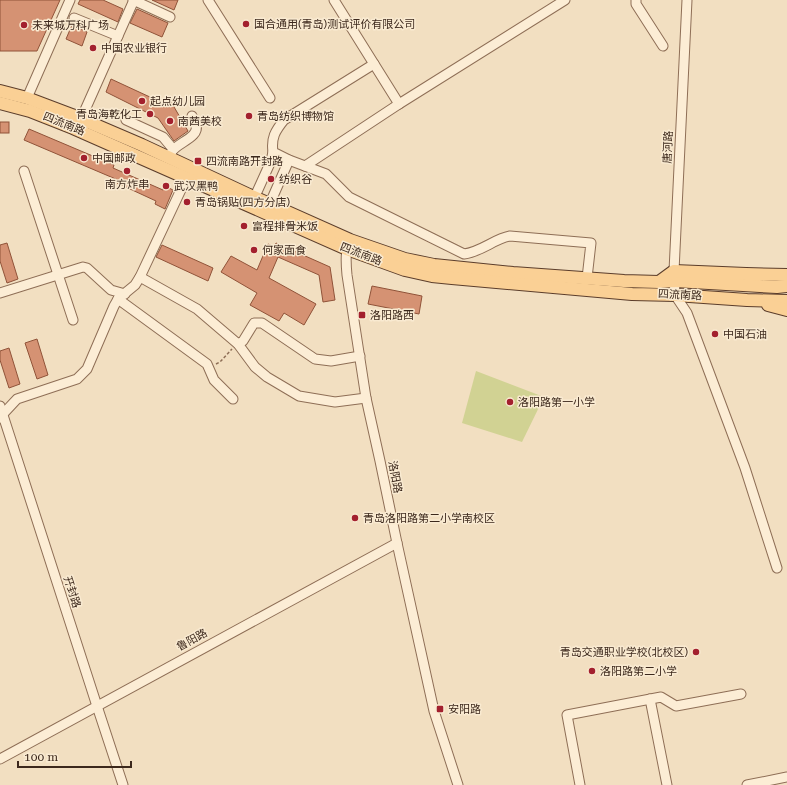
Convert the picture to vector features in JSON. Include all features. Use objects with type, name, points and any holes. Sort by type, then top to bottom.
[{"type":"main road","name":"四流南路","points":[[0,94],[27,98],[142,145],[171,154],[252,202]]},
{"type":"main road","name":"四流南路","points":[[0,94],[30,111],[119,147],[186,179],[267,208],[405,270],[432,276],[632,294],[675,294],[747,300],[787,301]]},
{"type":"main road","name":"四流南路","points":[[349,244],[400,258],[434,265],[513,273],[658,282],[674,276],[777,287],[787,286]]},
{"type":"main road","points":[[674,276],[746,274],[787,275]]},
{"type":"main road","name":"四流南路","points":[[747,300],[787,310]]},
{"type":"street","points":[[27,98],[70,0]]},
{"type":"street","points":[[81,119],[134,0],[170,17]]},
{"type":"street","points":[[208,0],[270,98]]},
{"type":"street","points":[[334,0],[399,104]]},
{"type":"street","points":[[305,166],[399,104],[565,0]]},
{"type":"street","points":[[636,0],[636,4],[663,46]]},
{"type":"street","name":"唐河路","points":[[675,294],[674,276],[686,0]]},
{"type":"street","points":[[74,18],[118,36]]},
{"type":"street","points":[[252,202],[271,161],[275,131],[284,120],[374,64]]},
{"type":"street","points":[[126,120],[163,136],[171,154],[194,136],[197,130],[192,116]]},
{"type":"street","points":[[273,152],[289,160],[326,174],[349,197],[464,254],[471,253],[503,237],[510,236],[590,243],[587,278]]},
{"type":"street","points":[[267,208],[289,160]]},
{"type":"street","points":[[24,171],[73,320]]},
{"type":"street","points":[[1,414],[18,399],[77,379],[87,369],[114,306],[135,286],[186,179]]},
{"type":"street","name":"洛阳路","points":[[349,244],[346,263],[347,275],[366,398],[396,543],[434,711],[458,785]]},
{"type":"street","points":[[0,293],[83,267],[87,268],[111,290],[207,364],[214,380],[233,399]]},
{"type":"street","points":[[140,277],[196,309],[238,344],[255,367],[267,377],[299,396],[335,402],[366,398]]},
{"type":"street","points":[[675,294],[687,313],[746,468],[777,568]]},
{"type":"street","points":[[238,344],[243,342],[254,323],[262,323],[316,360],[331,361],[360,356]]},
{"type":"street","name":"开封路","points":[[1,414],[123,785]]},
{"type":"street","name":"鲁阳路","points":[[0,759],[396,543]]},
{"type":"street","points":[[580,785],[567,715],[661,697],[676,706],[741,694]]},
{"type":"street","points":[[650,699],[667,785]]},
{"type":"street","points":[[747,785],[787,777]]},
{"type":"path","points":[[207,364],[214,365],[220,362],[238,344]]},
{"type":"green space","points":[[476,371],[544,397],[522,442],[462,423]]},
{"type":"building","name":"未来城万科广场","points":[[0,0],[60,0],[37,51],[0,51]]},
{"type":"building","points":[[80,0],[103,0],[123,9],[118,22],[78,4]]},
{"type":"building","points":[[152,0],[178,0],[174,10]]},
{"type":"building","points":[[137,9],[168,23],[162,37],[130,23]]},
{"type":"building","points":[[72,25],[87,32],[82,46],[66,39]]},
{"type":"building","points":[[111,79],[165,104],[170,100],[188,131],[174,141],[158,118],[106,92]]},
{"type":"building","points":[[0,122],[9,122],[9,133],[0,133]]},
{"type":"building","points":[[29,129],[114,165],[113,168],[163,190],[163,185],[173,190],[165,209],[155,204],[156,201],[117,183],[118,180],[24,140]]},
{"type":"building","points":[[7,243],[18,279],[7,283],[0,261],[0,245]]},
{"type":"building","points":[[276,243],[330,267],[335,300],[323,302],[319,275],[278,257],[269,278],[316,304],[304,325],[284,313],[279,321],[250,305],[257,293],[221,272],[231,256],[257,270],[268,244],[275,247]]},
{"type":"building","points":[[162,245],[213,268],[208,281],[156,257]]},
{"type":"building","points":[[372,286],[422,296],[419,314],[368,304]]},
{"type":"building","points":[[37,339],[48,375],[37,379],[25,343]]},
{"type":"building","points":[[9,348],[20,384],[9,388],[0,360],[0,351]]},
{"type":"place","name":"国合通用(青岛)测试评价有限公司","points":[[246,24]]},
{"type":"place","name":"未来城万科广场","points":[[24,25]]},
{"type":"place","name":"中国农业银行","points":[[93,48]]},
{"type":"place","name":"起点幼儿园","points":[[142,101]]},
{"type":"place","name":"青岛海乾化工","points":[[150,114]]},
{"type":"place","name":"青岛纺织博物馆","points":[[249,116]]},
{"type":"place","name":"南茜美校","points":[[170,121]]},
{"type":"place","name":"中国邮政","points":[[84,158]]},
{"type":"place","name":"四流南路开封路","points":[[198,161]]},
{"type":"place","name":"南方炸串","points":[[127,171]]},
{"type":"place","name":"纺织谷","points":[[271,179]]},
{"type":"place","name":"武汉黑鸭","points":[[166,186]]},
{"type":"place","name":"青岛锅贴(四方分店)","points":[[187,202]]},
{"type":"place","name":"富程排骨米饭","points":[[244,226]]},
{"type":"place","name":"何家面食","points":[[254,250]]},
{"type":"place","name":"洛阳路西","points":[[362,315]]},
{"type":"place","name":"中国石油","points":[[715,334]]},
{"type":"place","name":"洛阳路第一小学","points":[[510,402]]},
{"type":"place","name":"青岛洛阳路第二小学南校区","points":[[355,518]]},
{"type":"place","name":"青岛交通职业学校(北校区)","points":[[696,652]]},
{"type":"place","name":"洛阳路第二小学","points":[[592,671]]},
{"type":"place","name":"安阳路","points":[[440,709]]}]
